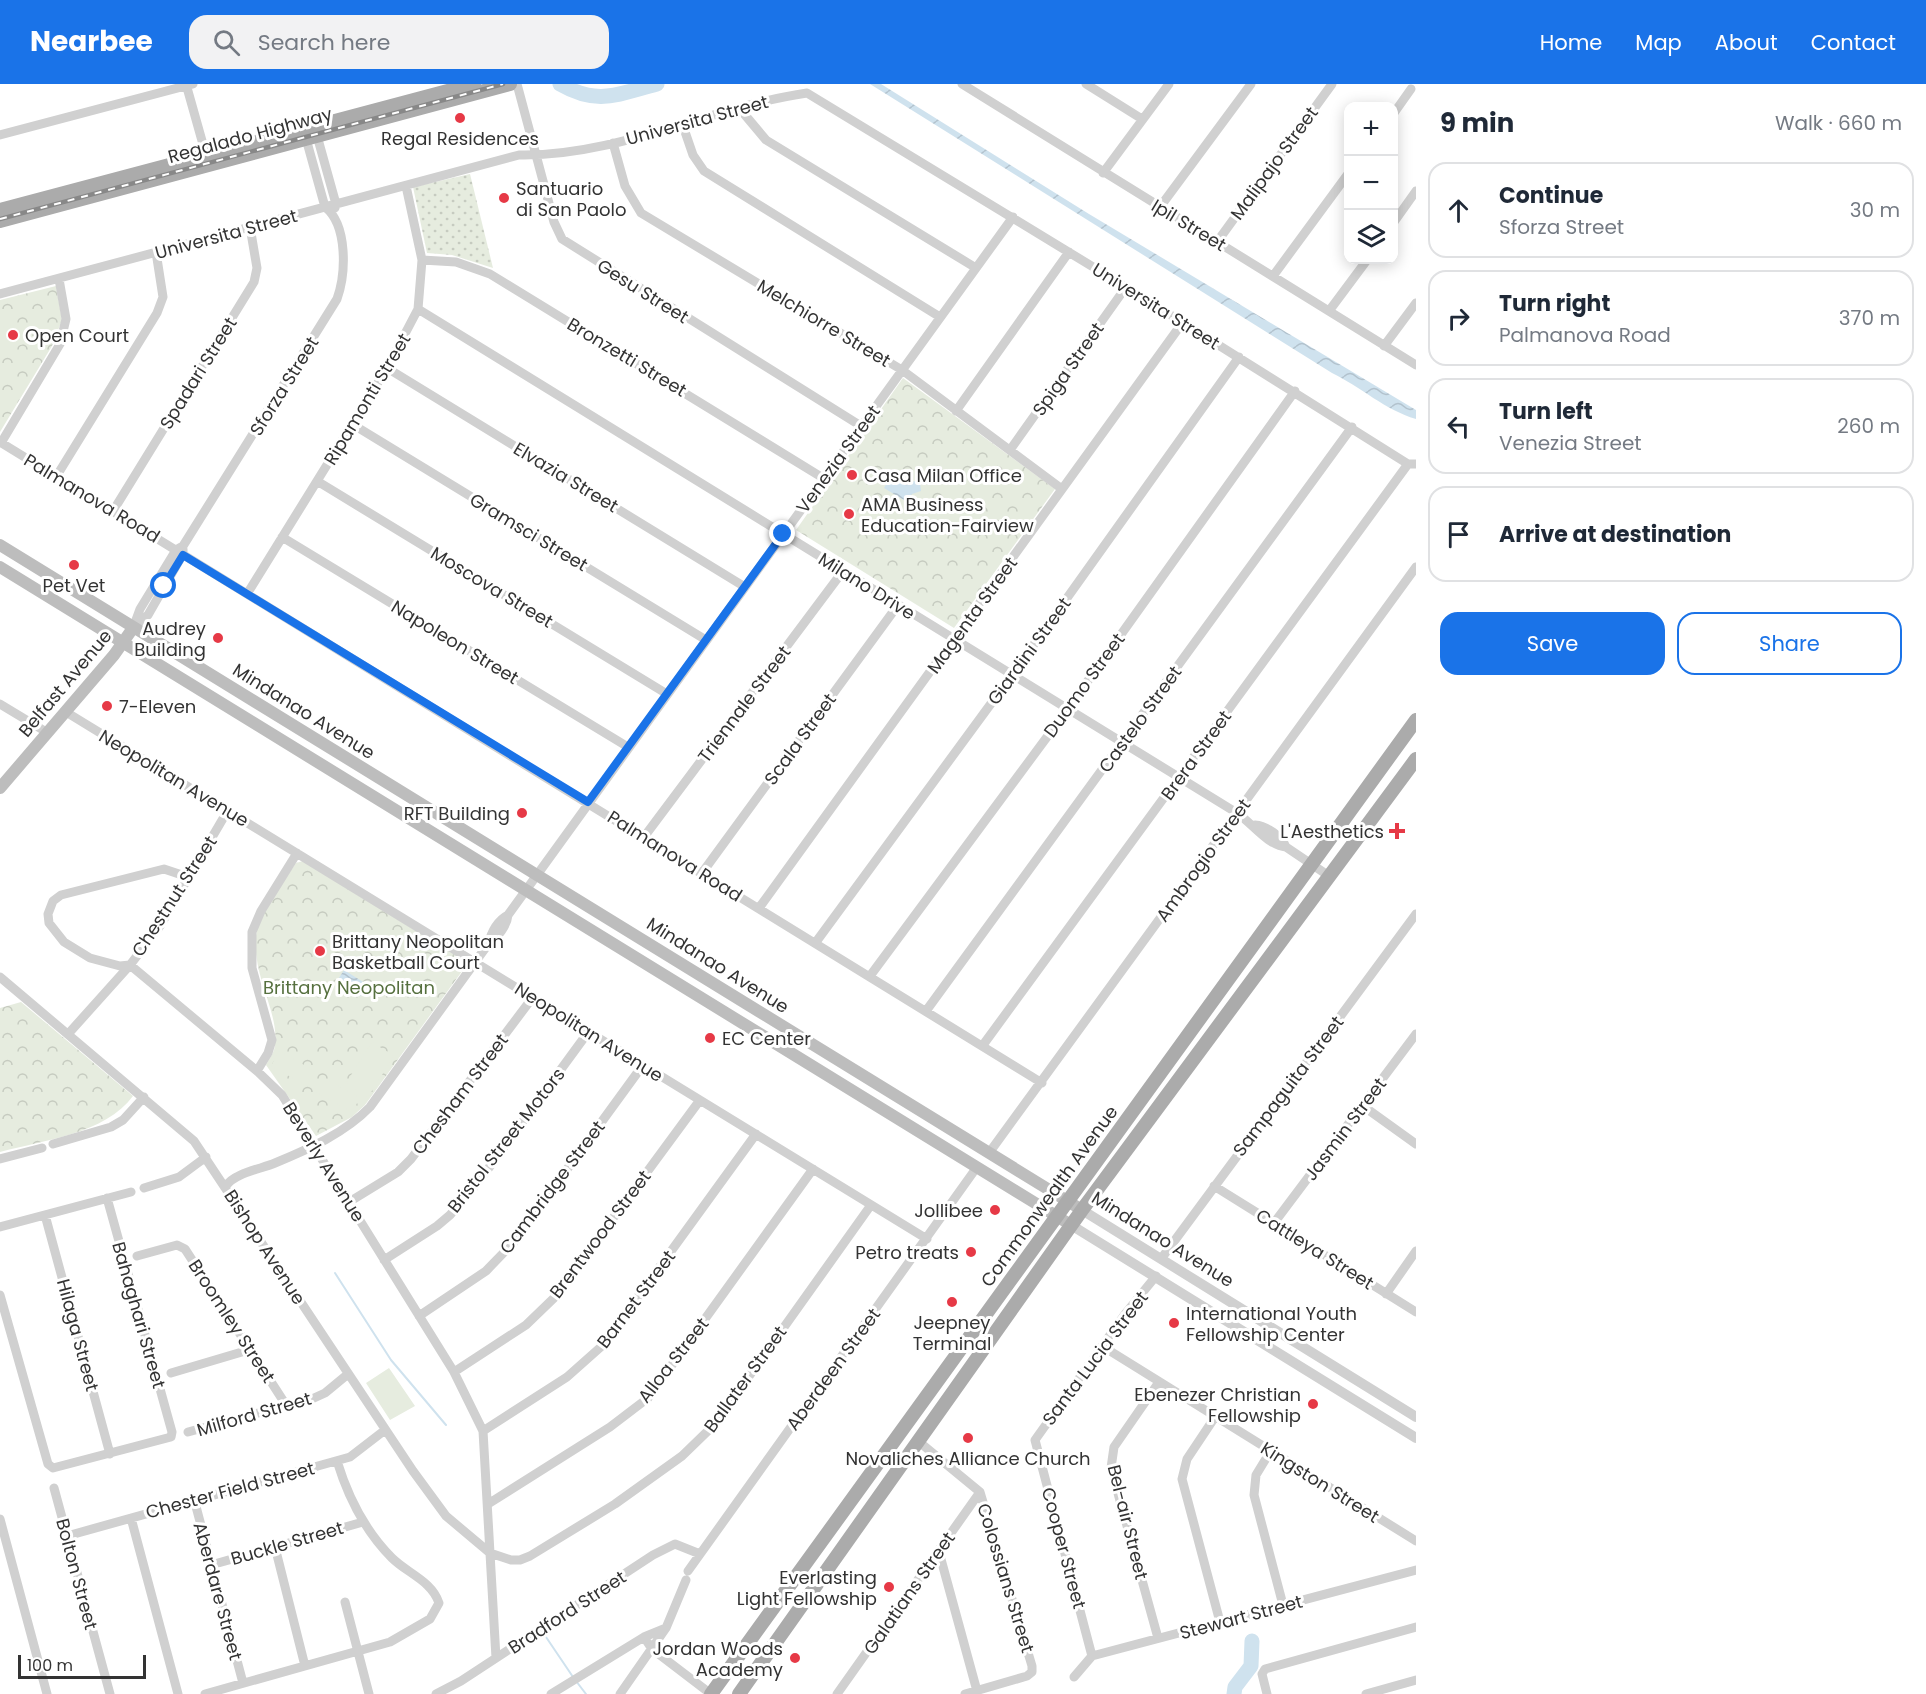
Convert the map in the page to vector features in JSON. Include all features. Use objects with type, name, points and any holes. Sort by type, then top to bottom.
[{"type":"main road","name":"Regalado Highway","points":[[0,221],[474,84]]},
{"type":"main road","name":"Regalado Highway","points":[[0,210],[206,155],[310,133],[510,84]]},
{"type":"main road","name":"Mindanao Avenue","points":[[0,545],[1082,1210]]},
{"type":"main road","name":"Mindanao Avenue","points":[[0,567],[1071,1225]]},
{"type":"main road","name":"Belfast Avenue","points":[[0,788],[48,734],[134,628]]},
{"type":"main road","name":"Commonwealth Avenue","points":[[711,1694],[1415,723]]},
{"type":"main road","name":"Commonwealth Avenue","points":[[739,1694],[1071,1225],[1416,759]]},
{"type":"main road","points":[[977,1167],[989,1153]]},
{"type":"main road","points":[[806,1563],[823,1575]]},
{"type":"street","name":"Gesu Street","points":[[517,84],[554,222],[562,239],[861,426]]},
{"type":"street","name":"Ipil Street","points":[[962,84],[1416,365]]},
{"type":"street","points":[[1086,84],[1142,119]]},
{"type":"street","points":[[1103,173],[1169,84]]},
{"type":"street","points":[[1160,207],[1251,84]]},
{"type":"street","name":"Malipajo Street","points":[[1217,242],[1332,84]]},
{"type":"street","points":[[0,135],[189,85],[206,155]]},
{"type":"street","points":[[1398,108],[1412,90]]},
{"type":"street","name":"Universita Street","points":[[0,294],[250,227],[331,208],[519,155],[537,156],[613,143],[682,123],[807,93],[1013,217],[1412,464]]},
{"type":"street","points":[[740,109],[766,140],[976,268]]},
{"type":"street","points":[[682,123],[693,155],[704,171],[940,317]]},
{"type":"street","name":"Sforza Street","points":[[134,628],[148,615],[181,550],[337,299],[344,280],[345,263],[331,208],[323,156],[310,133]]},
{"type":"street","name":"Sforza Street","points":[[310,133],[312,159],[331,208]]},
{"type":"street","name":"Melchiorre Street","points":[[613,143],[626,186],[641,213],[902,370],[1062,489]]},
{"type":"street","points":[[312,159],[323,156]]},
{"type":"street","points":[[1273,276],[1344,179]]},
{"type":"street","name":"Ripamonti Street","points":[[247,594],[387,368],[418,309],[422,260],[406,186]]},
{"type":"street","points":[[1398,216],[1416,191]]},
{"type":"street","name":"Venezia Street","points":[[226,1186],[234,1178],[255,1172],[348,1127],[370,1107],[489,943],[502,930],[508,915],[588,802],[1013,217]]},
{"type":"street","name":"Spadari Street","points":[[113,511],[254,282],[257,268],[250,227]]},
{"type":"street","points":[[56,477],[156,313],[163,297],[156,252]]},
{"type":"street","points":[[956,411],[1069,252]]},
{"type":"street","name":"Bronzetti Street","points":[[422,260],[456,262],[490,274],[823,478]]},
{"type":"street","points":[[1329,312],[1363,264]]},
{"type":"street","points":[[0,443],[60,344],[66,319],[58,279]]},
{"type":"street","name":"Spiga Street","points":[[1010,450],[1126,287]]},
{"type":"street","points":[[1384,346],[1416,303]]},
{"type":"street","name":"Milano Drive","points":[[418,309],[1179,779],[1255,825],[1263,826],[1283,840],[1286,847],[1329,876]]},
{"type":"street","name":"Magenta Street","points":[[759,908],[1183,322]]},
{"type":"street","name":"Giardini Street","points":[[816,942],[1012,675],[1239,357]]},
{"type":"street","name":"Elvazia Street","points":[[387,368],[745,587]]},
{"type":"street","name":"Duomo Street","points":[[870,976],[1067,710],[1295,391]]},
{"type":"street","name":"Gramsci Street","points":[[352,424],[706,640]]},
{"type":"street","name":"Castelo Street","points":[[926,1011],[1123,744],[1352,427]]},
{"type":"street","name":"Palmanova Road","points":[[0,443],[181,550],[247,594],[1042,1083]]},
{"type":"street","name":"Brera Street","points":[[983,1046],[1412,464]]},
{"type":"street","name":"Moscova Street","points":[[317,481],[667,694]]},
{"type":"street","name":"Napoleon Street","points":[[282,537],[628,747]]},
{"type":"street","name":"Ambrogio Street","points":[[989,1153],[1416,567]]},
{"type":"street","name":"Triennale Street","points":[[644,837],[843,571]]},
{"type":"street","name":"Scala Street","points":[[702,873],[898,605]]},
{"type":"street","points":[[0,704],[48,734]]},
{"type":"street","name":"Neopolitan Avenue","points":[[66,712],[927,1239]]},
{"type":"street","name":"Chestnut Street","points":[[69,1033],[130,965],[160,926],[228,810]]},
{"type":"street","points":[[257,1071],[268,1053],[272,1040],[252,968],[252,932],[261,911],[297,853]]},
{"type":"street","points":[[130,965],[120,966],[90,958],[64,942],[49,923],[48,914],[53,901],[61,896],[164,868],[188,877]]},
{"type":"street","name":"Sampaguita Street","points":[[1161,1259],[1416,914]]},
{"type":"street","name":"Beverly Avenue","points":[[130,965],[257,1071],[282,1095],[454,1372],[483,1431],[496,1658]]},
{"type":"street","name":"Bishop Avenue","points":[[0,977],[189,1134],[226,1186],[348,1374],[446,1516],[490,1552]]},
{"type":"street","name":"Chesham Street","points":[[349,1202],[398,1172],[411,1160],[533,997]]},
{"type":"street","name":"Bristol Street Motors","points":[[384,1260],[450,1215],[480,1180],[589,1031]]},
{"type":"street","name":"Jasmin Street","points":[[1274,1223],[1416,1034]]},
{"type":"street","name":"Cambridge Street","points":[[418,1316],[486,1271],[514,1242],[643,1065]]},
{"type":"street","points":[[53,1144],[111,1127],[123,1120],[144,1096]]},
{"type":"street","name":"Brentwood Street","points":[[454,1372],[526,1325],[555,1297],[700,1100]]},
{"type":"street","points":[[1363,1106],[1416,1144]]},
{"type":"street","name":"Barnet Street","points":[[483,1431],[567,1377],[603,1345],[756,1134]]},
{"type":"street","points":[[0,1159],[42,1148]]},
{"type":"street","points":[[144,1188],[179,1177],[206,1157]]},
{"type":"street","name":"Aberdeen Street","points":[[620,1694],[666,1628],[687,1576],[700,1554],[977,1167]]},
{"type":"street","name":"Alloa Street","points":[[488,1504],[610,1427],[648,1398],[813,1169]]},
{"type":"street","name":"Cattleya Street","points":[[1214,1186],[1416,1312]]},
{"type":"street","points":[[0,1227],[131,1192]]},
{"type":"street","name":"Bahaghari Street","points":[[107,1198],[172,1432]]},
{"type":"street","name":"Ballater Street","points":[[490,1552],[511,1560],[520,1560],[530,1556],[615,1504],[682,1456],[715,1424],[871,1204]]},
{"type":"street","name":"Mindanao Avenue","points":[[1082,1210],[1416,1417]]},
{"type":"street","name":"Hilaga Street","points":[[45,1215],[111,1454]]},
{"type":"street","name":"Mindanao Avenue","points":[[1071,1225],[1416,1438]]},
{"type":"street","name":"Broomley Street","points":[[137,1256],[177,1245],[185,1249],[252,1349],[286,1405]]},
{"type":"street","points":[[1386,1294],[1416,1251]]},
{"type":"street","name":"Santa Lucia Street","points":[[1035,1440],[1102,1346],[1156,1276]]},
{"type":"street","name":"Milford Street","points":[[0,1295],[46,1461],[53,1468],[171,1437],[172,1432]]},
{"type":"street","name":"Kingston Street","points":[[1102,1346],[1416,1541]]},
{"type":"street","points":[[171,1373],[252,1349]]},
{"type":"street","name":"Milford Street","points":[[188,1432],[325,1393],[348,1374]]},
{"type":"street","name":"Bel-air Street","points":[[1158,1638],[1111,1468],[1111,1458],[1114,1447],[1159,1382]]},
{"type":"street","points":[[1215,1417],[1187,1459],[1182,1479],[1220,1622]]},
{"type":"street","name":"Chester Field Street","points":[[67,1536],[337,1461],[357,1453],[386,1430]]},
{"type":"street","name":"Cooper Street","points":[[1035,1440],[1092,1656]]},
{"type":"street","name":"Colossians Street","points":[[918,1441],[980,1492],[1032,1672],[977,1691]]},
{"type":"street","points":[[1270,1452],[1256,1475],[1254,1496],[1283,1605]]},
{"type":"street","points":[[205,1694],[390,1642],[430,1619],[439,1603],[430,1587],[393,1560],[363,1522],[348,1495],[337,1461]]},
{"type":"street","name":"Bolton Street","points":[[54,1488],[110,1694]]},
{"type":"street","name":"Galatians Street","points":[[837,1694],[980,1492]]},
{"type":"street","name":"Aberdare Street","points":[[194,1499],[243,1683]]},
{"type":"street","points":[[131,1518],[178,1694]]},
{"type":"street","points":[[0,1519],[47,1694]]},
{"type":"street","name":"Buckle Street","points":[[211,1565],[363,1522]]},
{"type":"street","name":"Bradford Street","points":[[436,1694],[675,1544],[700,1554]]},
{"type":"street","points":[[275,1547],[305,1666]]},
{"type":"street","points":[[939,1552],[977,1691],[965,1694]]},
{"type":"street","name":"Stewart Street","points":[[1092,1656],[1416,1570]]},
{"type":"street","points":[[345,1602],[369,1694]]},
{"type":"street","points":[[1267,1694],[1263,1671],[1416,1627]]},
{"type":"street","points":[[551,1694],[644,1637],[666,1628]]},
{"type":"street","points":[[644,1637],[652,1649],[711,1694]]},
{"type":"street","points":[[1074,1677],[1092,1656]]},
{"type":"street","points":[[1366,1694],[1416,1680]]},
{"type":"green space","points":[[470,174],[493,268],[452,255],[427,253],[413,187]]},
{"type":"green space","points":[[56,286],[62,320],[52,346],[0,432],[0,300]]},
{"type":"green space","name":"Open Court","points":[[21,322],[27,343],[0,351],[0,328]]},
{"type":"green space","points":[[903,378],[1055,489],[954,628],[796,530]]},
{"type":"green space","name":"Brittany Neopolitan","points":[[303,861],[468,963],[365,1105],[352,1117],[316,1136],[266,1065],[274,1050],[275,1032],[256,951],[258,927],[267,907],[296,863]]},
{"type":"green space","points":[[21,1002],[133,1096],[121,1109],[90,1127],[54,1139],[0,1152],[0,1008]]},
{"type":"green space","points":[[372,1042],[394,1056],[368,1097],[346,1083]]},
{"type":"green space","points":[[279,1051],[315,1071],[307,1086],[271,1066]]},
{"type":"green space","points":[[324,1078],[360,1098],[352,1112],[316,1092]]},
{"type":"green space","points":[[389,1368],[415,1406],[390,1420],[366,1383]]},
{"type":"water","points":[[870,84],[881,84],[1089,214],[1416,410],[1416,419],[1383,404],[1332,373]]},
{"type":"water","points":[[892,474],[909,484],[914,481],[920,483],[921,491],[912,494],[907,502],[884,488]]},
{"type":"water","points":[[344,970],[368,985],[361,996],[337,981]]},
{"type":"waterway","points":[[560,84],[573,91],[597,96],[619,94],[657,84]]},
{"type":"waterway","points":[[335,1273],[391,1360],[446,1425]]},
{"type":"waterway","points":[[546,1637],[573,1677]]},
{"type":"waterway","points":[[1234,1694],[1235,1687],[1251,1666],[1252,1641]]},
{"type":"waterway","points":[[576,1681],[586,1694]]},
{"type":"railway","points":[[0,219],[503,84]]},
{"type":"place","name":"Regal Residences","points":[[460,118]]},
{"type":"place","name":"Santuario di San Paolo","points":[[504,198]]},
{"type":"place","name":"Open Court","points":[[13,335]]},
{"type":"place","name":"Casa Milan Office","points":[[852,475]]},
{"type":"place","name":"AMA Business Education-Fairview","points":[[849,514]]},
{"type":"place","name":"Pet Vet","points":[[74,565]]},
{"type":"place","name":"Audrey Building","points":[[218,638]]},
{"type":"place","name":"7-Eleven","points":[[107,706]]},
{"type":"place","name":"RFT Building","points":[[522,813]]},
{"type":"place","name":"L'Aesthetics","points":[[1397,831]]},
{"type":"place","name":"Brittany Neopolitan Basketball Court","points":[[320,951]]},
{"type":"place","name":"EC Center","points":[[710,1038]]},
{"type":"place","name":"Jollibee","points":[[995,1210]]},
{"type":"place","name":"Petro treats","points":[[971,1252]]},
{"type":"place","name":"Jeepney Terminal","points":[[952,1302]]},
{"type":"place","name":"International Youth Fellowship Center","points":[[1174,1323]]},
{"type":"place","name":"Ebenezer Christian Fellowship","points":[[1313,1404]]},
{"type":"place","name":"Novaliches Alliance Church","points":[[968,1438]]},
{"type":"place","name":"Everlasting Light Fellowship","points":[[889,1587]]},
{"type":"place","name":"Jordan Woods Academy","points":[[795,1658]]},
{"type":"route","points":[[164,586],[183,555],[588,802],[783,534]]}]
